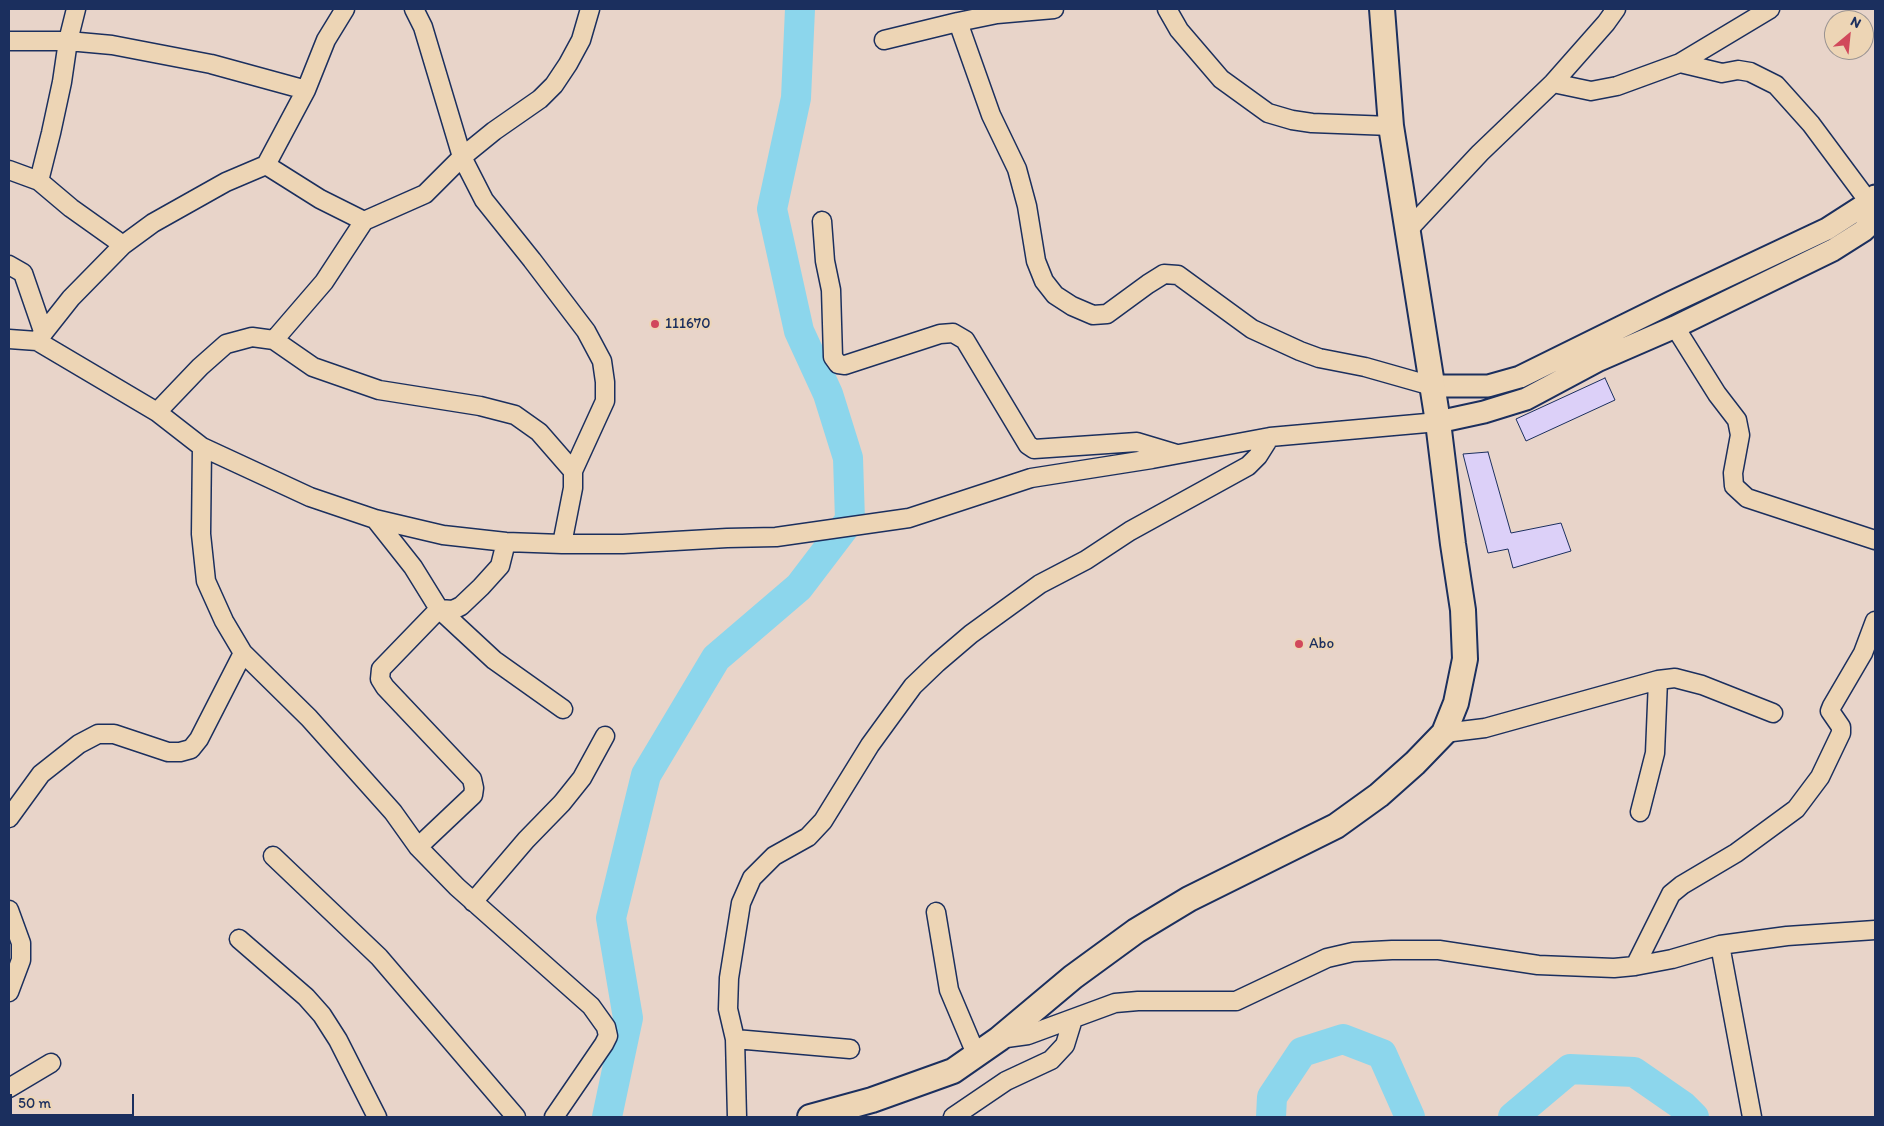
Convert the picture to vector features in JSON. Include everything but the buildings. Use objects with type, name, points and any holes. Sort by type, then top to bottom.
[{"type":"main road","points":[[810,1117],[872,1100],[953,1071],[1000,1039],[1073,977],[1136,931],[1189,899],[1336,826],[1379,795],[1415,763],[1444,733],[1456,703],[1465,659],[1463,610],[1438,422],[1391,126],[1382,9]]},
{"type":"street","points":[[39,181],[76,9]]},
{"type":"street","points":[[40,336],[71,298],[123,245],[153,223],[226,182],[266,165],[306,90],[326,40],[344,9]]},
{"type":"street","points":[[414,9],[423,27],[462,157],[484,200],[586,331],[602,361],[605,402],[573,471],[573,488],[562,544]]},
{"type":"street","points":[[274,340],[324,282],[364,222],[425,194],[462,157],[494,131],[540,99],[554,85],[582,40],[590,9]]},
{"type":"street","points":[[884,40],[997,14],[1050,9]]},
{"type":"street","points":[[1166,9],[1179,30],[1221,79],[1246,99],[1268,113],[1292,120],[1312,123],[1391,126]]},
{"type":"street","points":[[1407,231],[1480,153],[1553,83],[1616,9]]},
{"type":"street","points":[[1553,83],[1590,92],[1617,86],[1680,63],[1770,9]]},
{"type":"street","points":[[958,22],[991,115],[1017,169],[1027,206],[1036,262],[1044,281],[1055,295],[1072,306],[1093,315],[1107,314],[1164,274],[1178,275],[1252,329],[1300,351],[1319,358],[1432,386],[1488,386],[1520,377],[1873,206]]},
{"type":"street","points":[[9,41],[68,41],[112,46],[211,64],[306,90]]},
{"type":"street","points":[[1680,63],[1722,73],[1738,70],[1750,72],[1776,85],[1811,124],[1873,206]]},
{"type":"street","points":[[266,165],[320,199],[364,222]]},
{"type":"street","points":[[9,170],[39,181],[71,208],[123,245]]},
{"type":"street","points":[[9,339],[40,336],[157,412],[202,447],[310,497],[374,519],[443,535],[506,542],[623,544],[776,537],[909,518],[1031,478],[1180,454],[1270,437],[1438,422],[1484,412],[1526,399],[1599,360],[1675,327],[1833,250],[1862,231],[1873,206]]},
{"type":"street","points":[[822,221],[825,261],[832,290],[833,358],[838,364],[845,365],[940,334],[953,333],[965,340],[1028,445],[1034,449],[1137,442],[1180,454]]},
{"type":"street","points":[[9,265],[23,273],[40,336]]},
{"type":"street","points":[[1675,327],[1717,394],[1737,420],[1740,435],[1733,473],[1734,486],[1747,498],[1875,540]]},
{"type":"street","points":[[157,412],[200,367],[226,344],[252,337],[274,340],[313,367],[379,390],[480,406],[515,415],[540,432],[573,471]]},
{"type":"street","points":[[737,1117],[735,1039],[728,1009],[729,978],[741,903],[752,878],[774,856],[808,837],[822,821],[870,745],[913,686],[937,662],[971,634],[1040,584],[1086,560],[1130,532],[1248,466],[1258,456],[1270,437]]},
{"type":"street","points":[[202,447],[201,534],[206,581],[224,622],[244,653],[309,718],[393,812],[418,847],[473,902],[591,1006],[606,1027],[608,1036],[604,1044],[554,1117]]},
{"type":"street","points":[[374,519],[413,567],[439,609],[494,660],[563,709]]},
{"type":"street","points":[[439,609],[452,610],[461,606],[481,587],[500,566],[506,542]]},
{"type":"street","points":[[418,847],[473,795],[474,788],[472,780],[385,687],[380,679],[381,669],[439,609]]},
{"type":"street","points":[[1634,966],[1671,894],[1682,885],[1736,853],[1796,809],[1820,776],[1841,733],[1841,727],[1830,711],[1863,653],[1875,621]]},
{"type":"street","points":[[9,818],[41,774],[79,744],[98,734],[114,734],[168,752],[180,752],[191,749],[200,740],[244,653]]},
{"type":"street","points":[[1444,733],[1485,728],[1658,680],[1675,678],[1702,685],[1772,713]]},
{"type":"street","points":[[1640,812],[1655,754],[1658,680]]},
{"type":"street","points":[[473,902],[577,784],[605,736]]},
{"type":"street","points":[[273,856],[379,957],[516,1117]]},
{"type":"street","points":[[9,910],[21,943],[21,960],[9,992]]},
{"type":"street","points":[[936,912],[949,990],[976,1054]]},
{"type":"street","points":[[1000,1039],[1028,1035],[1116,1003],[1236,1000],[1327,958],[1353,952],[1439,950],[1538,965],[1614,968],[1672,959],[1720,945],[1787,936],[1875,930]]},
{"type":"street","points":[[239,940],[306,997],[322,1015],[338,1040],[378,1117]]},
{"type":"street","points":[[1720,945],[1752,1117]]},
{"type":"street","points":[[953,1117],[1006,1080],[1051,1060],[1065,1045],[1073,1019]]},
{"type":"street","points":[[735,1039],[850,1049]]},
{"type":"street","points":[[9,1088],[51,1063]]},
{"type":"waterway","points":[[607,1117],[628,1018],[611,918],[646,775],[716,658],[799,587],[850,520],[848,458],[828,394],[799,331],[772,209],[796,98],[800,9]]},
{"type":"waterway","points":[[1271,1117],[1272,1097],[1302,1052],[1343,1039],[1382,1054],[1410,1117]]},
{"type":"waterway","points":[[1513,1117],[1570,1069],[1634,1072],[1683,1106],[1694,1117]]},
{"type":"place","name":"111670","points":[[655,324]]},
{"type":"place","name":"Abo","points":[[1299,644]]}]
